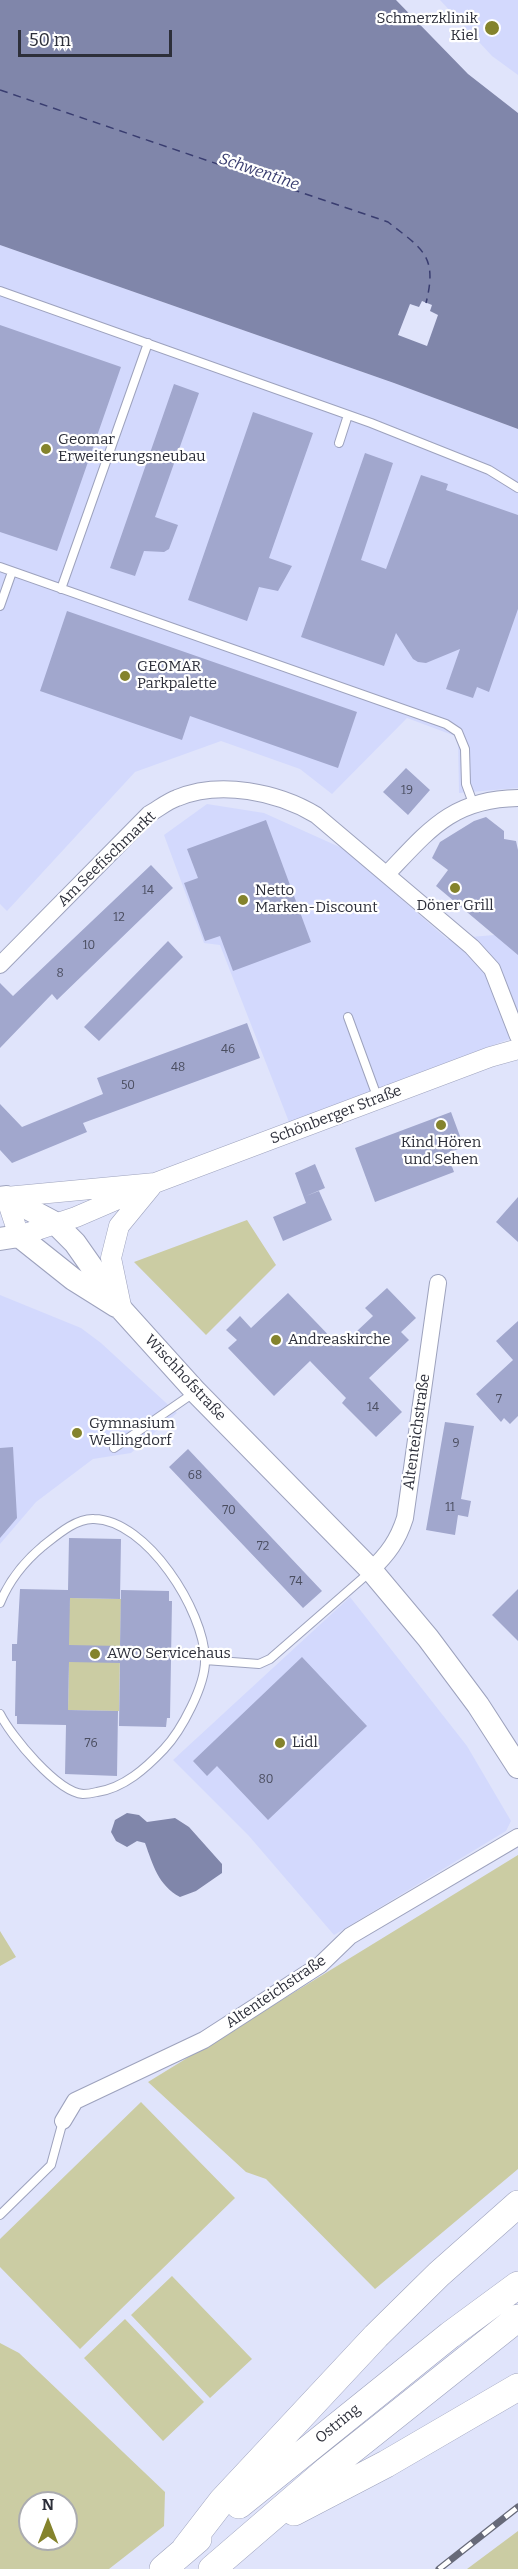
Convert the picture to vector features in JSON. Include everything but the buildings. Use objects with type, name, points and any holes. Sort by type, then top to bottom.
[{"type":"highway","points":[[185,2549],[222,2501],[376,2336],[439,2274],[518,2204]]},
{"type":"highway","name":"Ostring","points":[[163,2569],[375,2394],[518,2285]]},
{"type":"highway","name":"Ostring","points":[[212,2569],[394,2415],[518,2318]]},
{"type":"highway","points":[[256,2531],[386,2464],[518,2387]]},
{"type":"main road","name":"Wischhofstraße","points":[[2,1195],[55,1223],[89,1260],[122,1310],[196,1392],[371,1570],[434,1646],[478,1705],[518,1767]]},
{"type":"main road","points":[[10,1237],[122,1310]]},
{"type":"street","name":"Am Seefischmarkt","points":[[0,965],[149,814],[177,798],[206,791],[229,790],[271,795],[298,804],[316,815],[472,946],[492,969],[518,1036]]},
{"type":"street","points":[[387,874],[424,834],[448,815],[473,803],[518,798]]},
{"type":"street","name":"Schönberger Straße","points":[[10,1237],[76,1217],[155,1183],[490,1057],[518,1049]]},
{"type":"street","name":"Schönberger Straße","points":[[2,1195],[155,1183]]},
{"type":"street","name":"Schönberger Straße","points":[[122,1310],[111,1258],[119,1226],[155,1183]]},
{"type":"street","points":[[2,1195],[10,1237]]},
{"type":"street","name":"Altenteichstraße","points":[[371,1570],[387,1555],[397,1541],[405,1518],[438,1283]]},
{"type":"street","name":"Altenteichstraße","points":[[63,2121],[75,2101],[204,2040],[320,1965],[351,1936],[518,1837]]},
{"type":"lane","points":[[0,291],[348,415],[489,470],[518,488]]},
{"type":"lane","points":[[61,589],[148,343]]},
{"type":"lane","points":[[339,443],[348,415]]},
{"type":"lane","points":[[0,567],[446,724],[458,732],[465,749],[466,784],[473,803]]},
{"type":"lane","points":[[0,606],[12,572]]},
{"type":"lane","points":[[348,1017],[378,1100]]},
{"type":"lane","points":[[114,1448],[196,1392]]},
{"type":"lane","points":[[0,1603],[17,1573],[57,1534],[78,1522],[93,1518],[111,1521],[130,1530],[172,1574],[193,1611],[205,1660],[198,1689],[186,1717],[172,1740],[152,1762],[130,1779],[109,1790],[82,1794],[60,1782],[20,1746],[0,1714]]},
{"type":"lane","points":[[205,1660],[259,1664],[270,1659],[371,1570]]},
{"type":"lane","points":[[0,2215],[51,2165],[63,2121]]},
{"type":"shaded area","name":"Schmerzklinik Kiel","points":[[440,0],[518,0],[518,75],[492,56]]},
{"type":"shaded area","points":[[0,245],[394,383],[518,429],[518,788],[459,793],[458,737],[407,718],[332,794],[300,769],[221,741],[135,772],[7,911],[0,904]]},
{"type":"shaded area","points":[[207,804],[264,813],[344,849],[447,939],[518,933],[518,1043],[512,1038],[289,1122],[220,945],[204,943],[164,835]]},
{"type":"shaded area","name":"Gymnasium Wellingdorf","points":[[0,1295],[81,1328],[101,1343],[177,1413],[131,1453],[93,1459],[36,1502],[0,1544]]},
{"type":"shaded area","points":[[350,1597],[467,1746],[511,1821],[506,1831],[334,1935],[249,1836],[173,1760]]},
{"type":"green space","points":[[247,1220],[276,1265],[206,1335],[134,1262]]},
{"type":"green space","points":[[70,1598],[121,1599],[119,1711],[68,1710],[69,1662],[66,1645]]},
{"type":"green space","points":[[518,1855],[518,2169],[375,2289],[266,2179],[246,2172],[148,2082]]},
{"type":"green space","points":[[0,1931],[16,1957],[0,1966]]},
{"type":"green space","points":[[141,2102],[235,2198],[80,2349],[0,2267],[0,2239]]},
{"type":"green space","points":[[172,2276],[252,2359],[210,2398],[131,2315]]},
{"type":"green space","points":[[125,2319],[204,2402],[163,2441],[84,2358]]},
{"type":"green space","points":[[0,2343],[19,2353],[165,2492],[164,2526],[109,2569],[0,2569]]},
{"type":"green space","points":[[518,2531],[518,2569],[467,2569]]},
{"type":"water","name":"Schwentine","points":[[0,0],[396,0],[468,74],[518,113],[518,429],[394,383],[0,245]]},
{"type":"water","points":[[127,1813],[139,1815],[147,1822],[175,1818],[189,1827],[222,1864],[222,1873],[196,1891],[180,1897],[166,1887],[161,1880],[145,1843],[137,1841],[127,1847],[116,1841],[111,1832],[115,1820]]},
{"type":"pier","points":[[422,301],[432,305],[430,311],[438,315],[427,346],[398,335],[410,304],[419,307]]},
{"type":"ferry route","points":[[0,90],[388,222],[418,247],[428,263],[430,274],[426,303]]},
{"type":"railway","points":[[439,2569],[518,2507]]},
{"type":"place","name":"Schmerzklinik Kiel","points":[[492,28]]},
{"type":"place","name":"Geomar Erweiterungsneubau","points":[[46,449]]},
{"type":"place","name":"GEOMAR Parkpalette","points":[[125,676]]},
{"type":"place","name":"Döner Grill","points":[[455,888]]},
{"type":"place","name":"Netto Marken-Discount","points":[[243,900]]},
{"type":"place","name":"Kind Hören und Sehen","points":[[441,1125]]},
{"type":"place","name":"Andreaskirche","points":[[276,1340]]},
{"type":"place","name":"Gymnasium Wellingdorf","points":[[77,1433]]},
{"type":"place","name":"AWO Servicehaus","points":[[95,1654]]},
{"type":"place","name":"Lidl","points":[[280,1743]]}]
